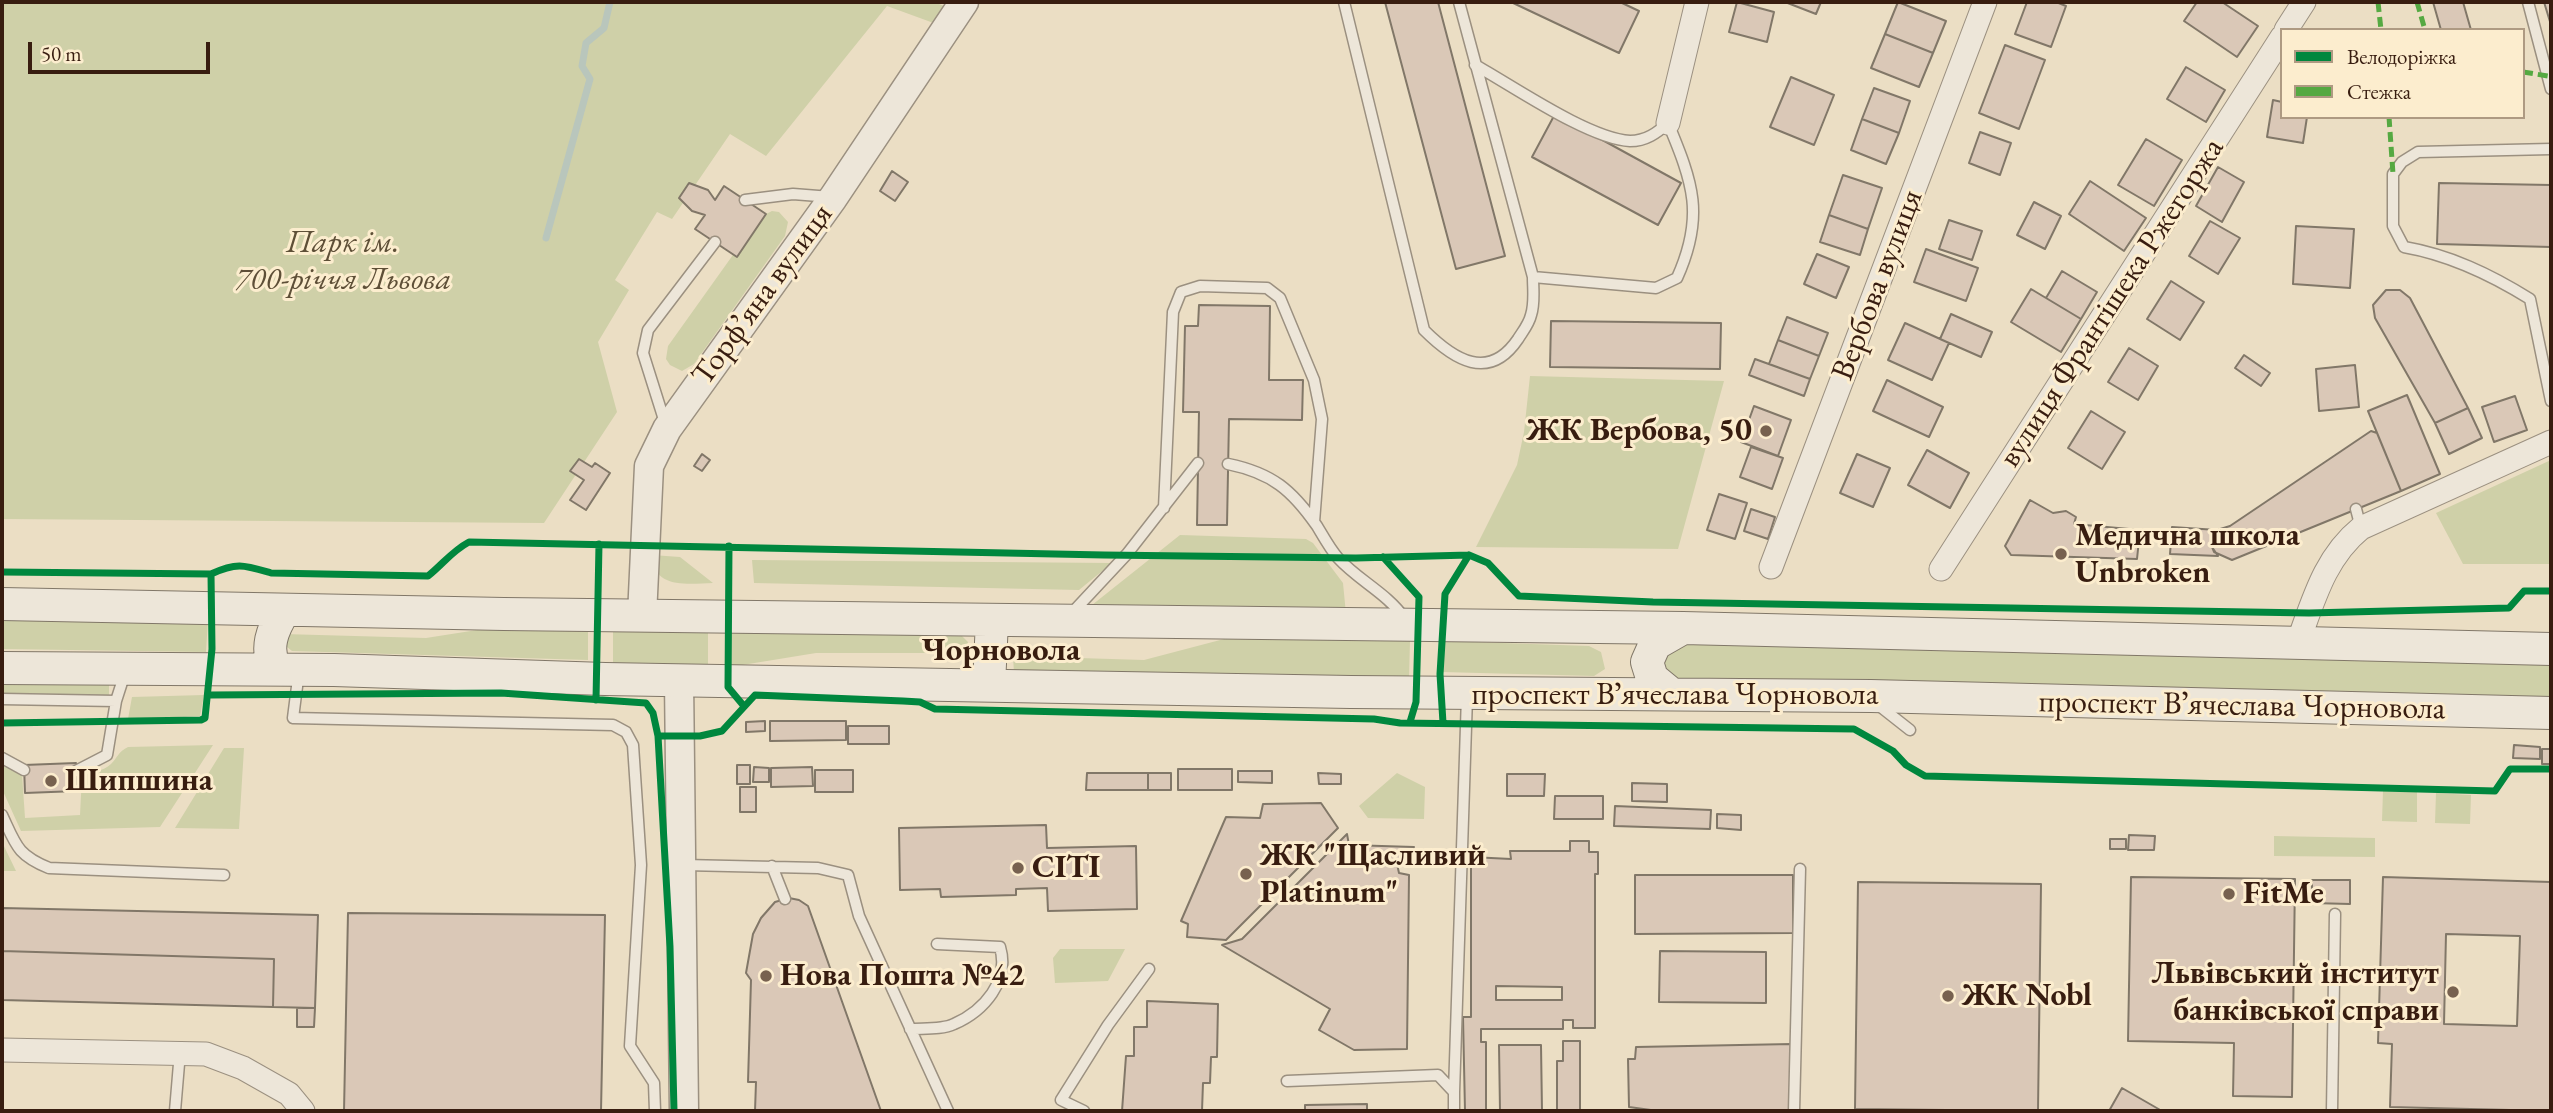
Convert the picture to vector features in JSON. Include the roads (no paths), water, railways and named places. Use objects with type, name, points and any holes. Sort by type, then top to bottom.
[{"type":"main road","name":"проспект Вʼячеслава Чорновола","points":[[2,604],[284,611],[1410,627],[1683,628],[2297,645],[2551,649]]},
{"type":"main road","points":[[284,611],[273,628],[270,658],[287,669]]},
{"type":"main road","points":[[989,685],[992,621]]},
{"type":"main road","points":[[1602,628],[1624,642],[1628,652],[1627,667],[1621,680],[1602,692]]},
{"type":"main road","points":[[1669,692],[1652,678],[1647,662],[1655,644],[1683,628]]},
{"type":"main road","name":"проспект Вʼячеслава Чорновола","points":[[2,668],[287,669],[679,680],[1467,694],[1669,692],[2551,713]]},
{"type":"street","name":"Торфʼяна вулиця","points":[[642,616],[649,466],[667,429],[833,198],[964,2]]},
{"type":"street","points":[[1668,123],[1696,2]]},
{"type":"street","name":"Вербова вулиця","points":[[1771,567],[1984,2]]},
{"type":"street","points":[[2287,28],[2304,2]]},
{"type":"street","name":"вулиця Франтішека Ржегоржа","points":[[1941,569],[2280,40]]},
{"type":"street","points":[[2297,645],[2325,569],[2347,540],[2359,518],[2551,442]]},
{"type":"street","points":[[679,680],[684,1111]]},
{"type":"street","points":[[2,1050],[206,1054],[243,1068],[289,1094],[303,1111]]},
{"type":"lane","points":[[1344,2],[1424,330],[1456,358],[1493,363],[1508,354],[1526,328],[1532,314],[1533,276],[1459,2]]},
{"type":"lane","points":[[2528,2],[2551,89]]},
{"type":"lane","points":[[1475,65],[1604,137],[1632,141],[1654,136],[1668,123],[1695,199],[1688,253],[1677,278],[1656,288],[1533,276]]},
{"type":"lane","points":[[2551,149],[2418,152],[2402,162],[2393,174],[2393,226],[2404,247],[2434,252],[2476,268],[2530,299],[2551,401]]},
{"type":"lane","points":[[745,200],[793,194],[833,198]]},
{"type":"lane","points":[[667,429],[643,353],[648,330],[715,242]]},
{"type":"lane","points":[[1164,508],[1173,312],[1181,292],[1200,286],[1267,288],[1280,298],[1317,393],[1322,419],[1314,522]]},
{"type":"lane","points":[[1063,622],[1127,554],[1198,463]]},
{"type":"lane","points":[[1228,464],[1256,470],[1276,481],[1297,500],[1338,558],[1395,604],[1410,627]]},
{"type":"lane","points":[[76,771],[107,755],[116,701],[126,668]]},
{"type":"lane","points":[[287,669],[293,718],[605,724],[626,732],[633,745],[641,865],[631,1046],[654,1083],[655,1111]]},
{"type":"lane","points":[[1454,1111],[1467,694]]},
{"type":"lane","points":[[1871,696],[1881,710],[1910,730]]},
{"type":"lane","points":[[2,699],[116,701]]},
{"type":"lane","points":[[2,758],[24,770]]},
{"type":"lane","points":[[2,815],[15,846],[30,860],[49,868],[224,875]]},
{"type":"lane","points":[[681,865],[818,868],[848,875],[859,916],[948,1111]]},
{"type":"lane","points":[[772,866],[785,899]]},
{"type":"lane","points":[[1794,1111],[1800,869]]},
{"type":"lane","points":[[2332,1111],[2334,914]]},
{"type":"lane","points":[[910,1029],[953,1025],[991,999],[1004,962],[1000,947],[937,944]]},
{"type":"lane","points":[[1084,1111],[1061,1100],[1108,1026],[1149,969]]},
{"type":"lane","points":[[175,1111],[180,1052]]},
{"type":"lane","points":[[1287,1080],[1438,1075],[1454,1092]]},
{"type":"waterway","points":[[546,238],[590,79],[582,66],[586,43],[604,28],[610,2]]},
{"type":"place","name":"ЖК Вербова, 50","points":[[1766,431]]},
{"type":"place","name":"Медична школа Unbroken","points":[[2061,554]]},
{"type":"place","name":"Шипшина","points":[[51,781]]},
{"type":"place","name":"CITI","points":[[1018,868]]},
{"type":"place","name":"ЖК \"Щасливий Platinum\"","points":[[1246,874]]},
{"type":"place","name":"FitMe","points":[[2229,894]]},
{"type":"place","name":"Нова Пошта №42","points":[[766,976]]},
{"type":"place","name":"Львівський інститут банківської справи","points":[[2453,992]]},
{"type":"place","name":"ЖК Nobl","points":[[1948,996]]},
{"type":"district","name":"Чорновола","points":[[1001,651]]},
{"type":"park label","name":"Парк ім. 700-річчя Львова","points":[[343,262]]}]
